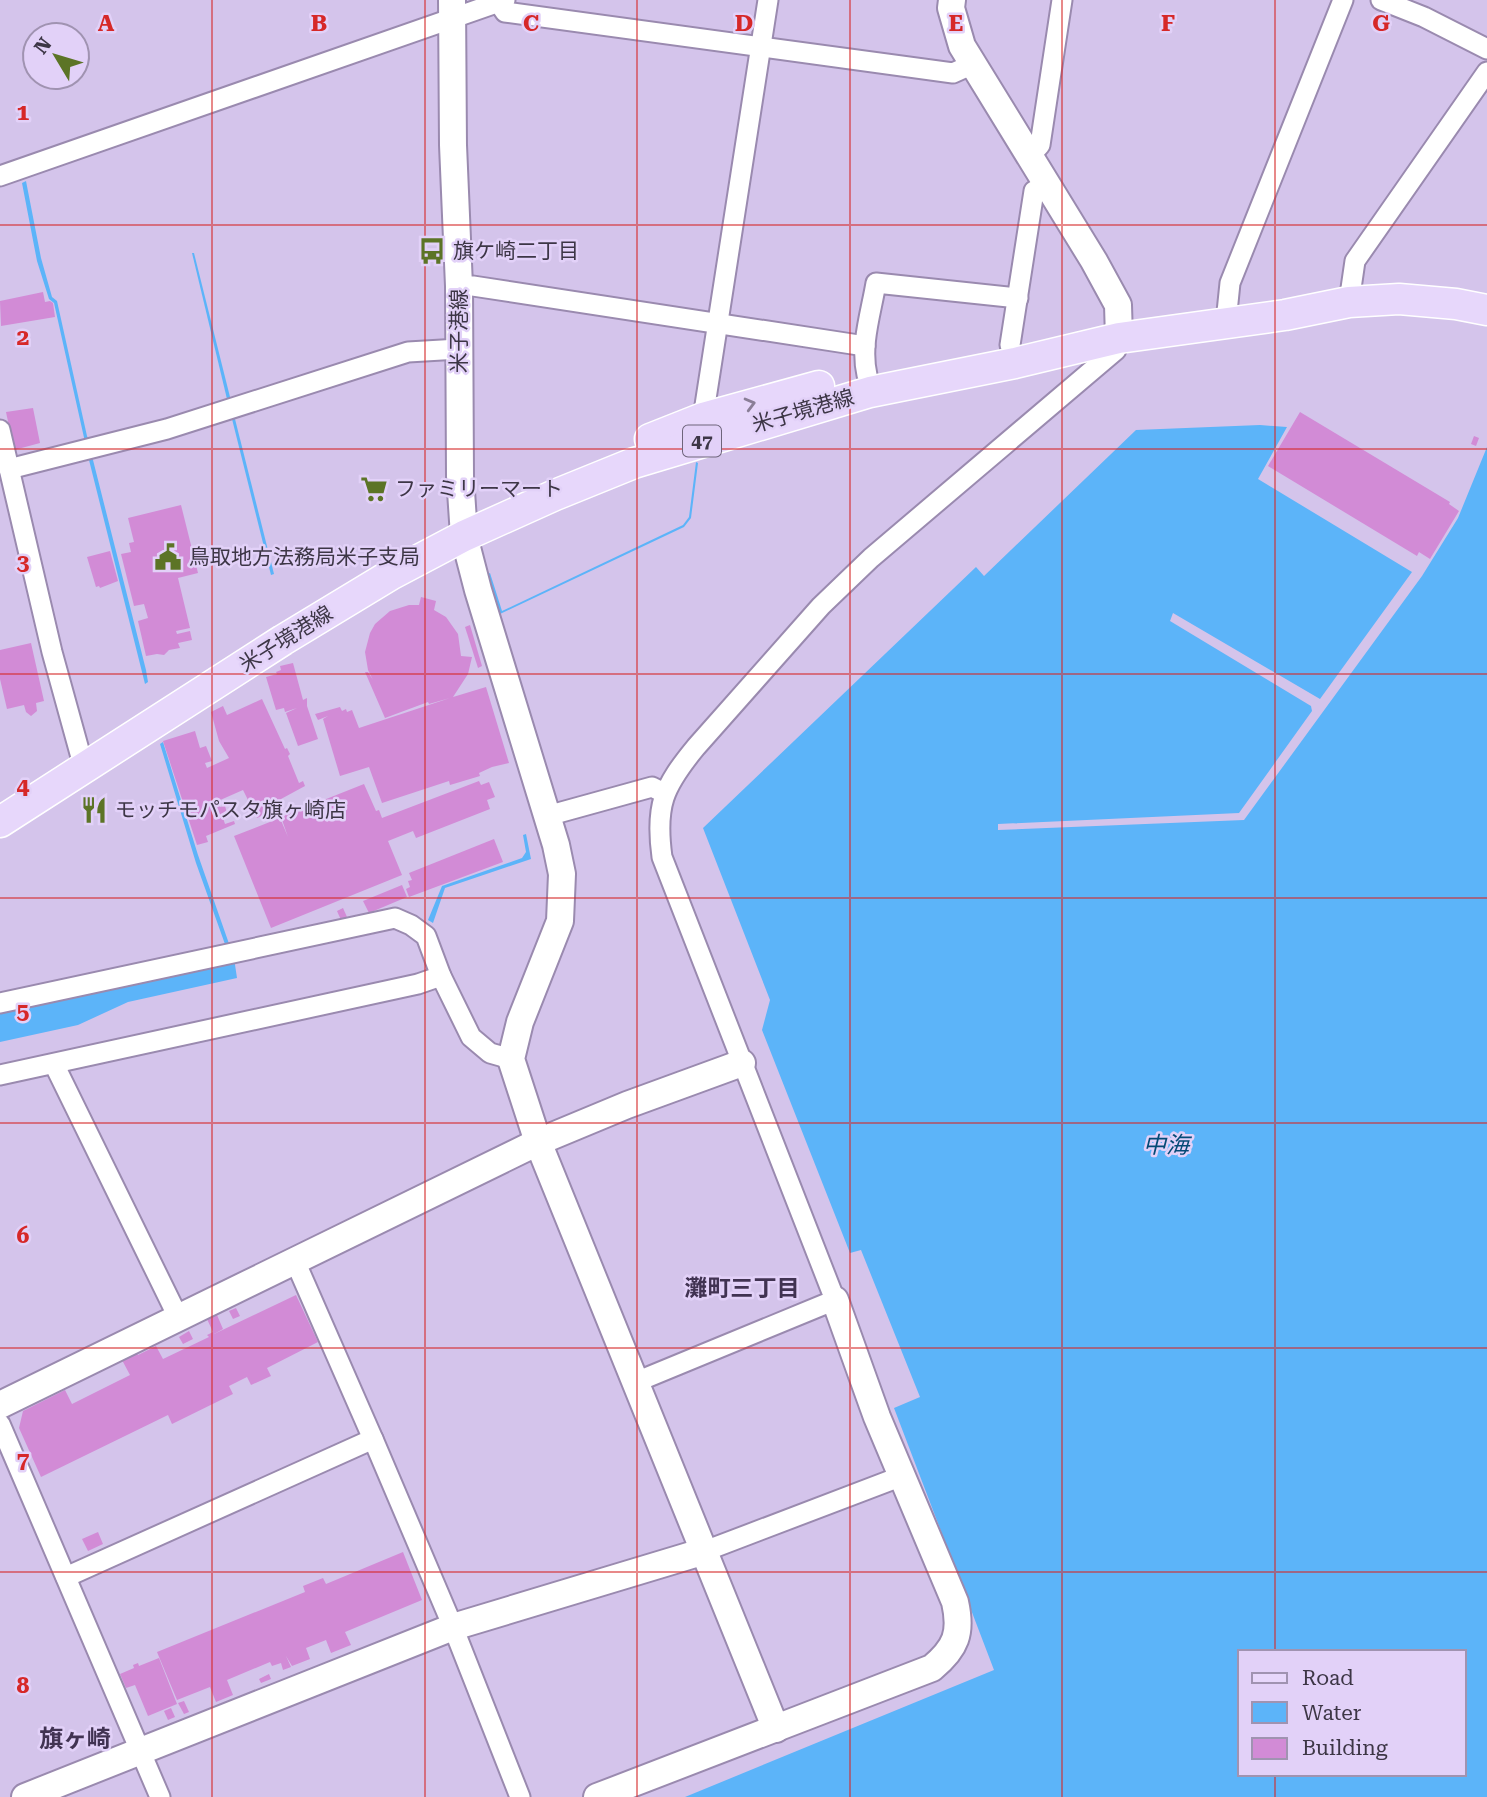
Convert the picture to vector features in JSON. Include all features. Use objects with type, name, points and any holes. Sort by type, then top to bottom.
[{"type":"main road","name":"米子境港線","points":[[0,801],[82,760],[392,573],[463,527],[703,418],[866,360],[1010,345],[1226,314],[1285,315],[1350,294],[1380,279],[1450,284],[1487,292]]},
{"type":"main road","name":"米子境港線","points":[[1350,294],[1456,303],[1487,310]]},
{"type":"main road","name":"米子境港線","points":[[463,527],[555,495],[634,463],[708,440],[870,392],[1015,363],[1119,331]]},
{"type":"main road","name":"米子境港線","points":[[0,822],[82,760]]},
{"type":"street","points":[[703,418],[763,46],[768,0]]},
{"type":"street","points":[[597,1797],[932,1668],[950,1650],[958,1630],[955,1602],[877,1417],[835,1300],[662,857],[658,826],[664,793],[678,768],[821,606],[916,519],[1116,350],[1119,331],[1118,305],[1094,261],[973,64],[956,30],[952,0]]},
{"type":"street","points":[[1029,156],[1041,145],[1062,0]]},
{"type":"street","points":[[1226,314],[1230,283],[1343,0]]},
{"type":"street","points":[[1381,0],[1424,16],[1487,49]]},
{"type":"street","points":[[0,176],[452,9],[502,1],[505,12],[953,73],[973,64]]},
{"type":"street","name":"米子港線","points":[[452,9],[463,527],[478,590],[562,874],[560,921],[520,1022],[511,1059]]},
{"type":"street","points":[[1350,294],[1355,261],[1487,72]]},
{"type":"street","points":[[1010,345],[1034,191],[1046,184]]},
{"type":"street","points":[[459,286],[718,324],[866,360],[876,283],[1018,298]]},
{"type":"street","points":[[9,469],[167,429],[408,352],[459,349]]},
{"type":"street","points":[[0,430],[52,652],[82,760]]},
{"type":"street","points":[[547,816],[652,787],[664,793]]},
{"type":"street","points":[[0,1003],[395,918],[426,936],[441,976],[471,1037],[490,1053],[511,1059],[538,1142],[776,1729]]},
{"type":"street","points":[[0,1075],[418,984],[441,976]]},
{"type":"street","points":[[0,1405],[538,1142],[627,1105],[742,1063]]},
{"type":"street","points":[[54,1064],[178,1317]]},
{"type":"street","points":[[295,1261],[453,1627],[520,1797]]},
{"type":"street","points":[[636,1382],[835,1300]]},
{"type":"street","points":[[0,1424],[160,1797]]},
{"type":"street","points":[[66,1577],[373,1439]]},
{"type":"street","points":[[25,1797],[140,1749],[453,1627],[705,1551],[902,1476]]},
{"type":"water","points":[[26,181],[41,258],[52,297],[57,301],[87,436],[146,670],[148,682],[145,684],[89,460],[54,303],[49,299],[37,261],[22,183]]},
{"type":"water","points":[[192,253],[230,397],[227,399]]},
{"type":"water","points":[[232,419],[235,419],[274,574],[271,575]]},
{"type":"water","name":"中海","points":[[1260,425],[1287,427],[1258,479],[1412,572],[1320,699],[1173,613],[1170,621],[1311,706],[1312,711],[1239,813],[998,824],[998,830],[1244,820],[1422,576],[1458,518],[1487,447],[1487,1797],[685,1797],[994,1670],[894,1408],[920,1397],[861,1250],[850,1253],[762,1030],[770,1000],[703,828],[976,567],[984,576],[1136,430]]},
{"type":"water","points":[[696,462],[691,518],[684,527],[500,614],[488,574],[490,573],[502,611],[683,525],[689,517]]},
{"type":"water","points":[[163,742],[234,958],[237,978],[128,1002],[78,1025],[0,1042],[0,1012],[125,985],[226,947],[196,863],[160,744]]},
{"type":"water","points":[[526,834],[531,859],[445,888],[433,923],[428,920],[442,886],[522,858],[526,852],[523,835]]},
{"type":"building","points":[[43,292],[45,302],[53,303],[55,317],[1,326],[0,301]]},
{"type":"building","points":[[33,408],[40,443],[14,450],[6,412]]},
{"type":"building","points":[[1300,412],[1450,502],[1449,504],[1459,511],[1430,559],[1419,552],[1417,556],[1268,466]]},
{"type":"building","points":[[1474,436],[1479,438],[1476,446],[1471,444]]},
{"type":"building","points":[[181,505],[198,573],[178,578],[190,628],[176,631],[177,634],[190,631],[192,640],[178,643],[180,648],[169,650],[164,655],[146,656],[138,621],[148,618],[144,604],[134,606],[121,554],[131,552],[129,543],[134,542],[128,518]]},
{"type":"building","points":[[110,551],[118,581],[96,587],[87,557]]},
{"type":"building","points":[[421,597],[436,601],[434,610],[446,617],[458,634],[461,656],[472,657],[468,674],[453,697],[486,687],[509,763],[492,767],[479,773],[480,776],[450,785],[449,781],[382,803],[369,767],[340,776],[323,719],[328,716],[318,720],[315,714],[340,707],[342,711],[352,710],[359,728],[450,698],[429,704],[428,702],[385,718],[365,672],[368,672],[373,680],[365,652],[375,624],[390,611],[419,605]]},
{"type":"building","points":[[470,625],[482,666],[478,668],[465,627]]},
{"type":"building","points":[[31,643],[44,701],[36,703],[37,711],[31,716],[24,705],[7,709],[0,679],[0,650]]},
{"type":"building","points":[[293,663],[303,700],[307,698],[318,739],[298,746],[286,713],[297,708],[285,712],[284,708],[276,710],[266,677],[277,674],[276,672],[281,670],[280,666]]},
{"type":"building","points":[[262,699],[285,749],[287,748],[290,754],[288,756],[299,783],[303,781],[305,786],[281,799],[284,806],[257,818],[243,790],[218,801],[220,807],[225,806],[227,813],[222,815],[225,824],[234,821],[235,824],[206,836],[208,842],[197,845],[163,741],[195,731],[200,748],[206,746],[212,761],[205,763],[207,768],[229,758],[219,741],[211,712],[223,706],[227,715]]},
{"type":"building","points":[[479,781],[481,785],[489,782],[495,797],[487,800],[490,809],[416,838],[413,831],[388,841],[402,875],[271,928],[234,836],[280,818],[288,837],[281,817],[364,784],[382,818]]},
{"type":"building","points":[[494,839],[503,862],[409,897],[406,889],[410,887],[408,881],[412,880],[409,873]]},
{"type":"building","points":[[402,885],[407,897],[369,913],[363,901]]},
{"type":"building","points":[[343,908],[347,917],[341,920],[337,911]]},
{"type":"building","points":[[296,1295],[318,1342],[267,1368],[271,1376],[251,1385],[247,1377],[229,1386],[233,1394],[172,1424],[168,1415],[41,1477],[19,1428],[23,1411],[65,1390],[72,1404],[130,1375],[122,1360],[156,1346],[163,1359],[209,1337],[207,1335],[213,1332],[207,1319],[217,1315],[223,1329],[214,1334]]},
{"type":"building","points":[[236,1308],[240,1316],[233,1319],[229,1311]]},
{"type":"building","points":[[189,1331],[193,1339],[183,1344],[179,1337]]},
{"type":"building","points":[[98,1532],[103,1544],[88,1551],[82,1539]]},
{"type":"building","points":[[403,1552],[422,1600],[345,1632],[351,1645],[331,1653],[326,1640],[306,1648],[310,1659],[292,1666],[286,1656],[291,1667],[283,1670],[281,1663],[272,1666],[270,1662],[227,1680],[233,1695],[216,1702],[210,1687],[177,1700],[157,1652],[305,1592],[303,1586],[323,1578],[326,1584]]},
{"type":"building","points":[[159,1658],[177,1704],[148,1716],[135,1685],[126,1688],[120,1674],[134,1668],[133,1665],[138,1663],[139,1666]]},
{"type":"building","points":[[269,1674],[271,1679],[261,1683],[259,1679]]},
{"type":"building","points":[[184,1701],[189,1712],[184,1714],[178,1703]]},
{"type":"building","points":[[171,1708],[175,1717],[168,1720],[164,1711]]},
{"type":"place","name":"旗ケ崎二丁目","points":[[432,251]]},
{"type":"place","name":"ファミリーマート","points":[[374,489]]},
{"type":"place","name":"鳥取地方法務局米子支局","points":[[168,557]]},
{"type":"place","name":"モッチモパスタ旗ヶ崎店","points":[[94,810]]},
{"type":"district","name":"灘町三丁目","points":[[742,1288]]},
{"type":"district","name":"旗ヶ崎","points":[[75,1739]]}]
